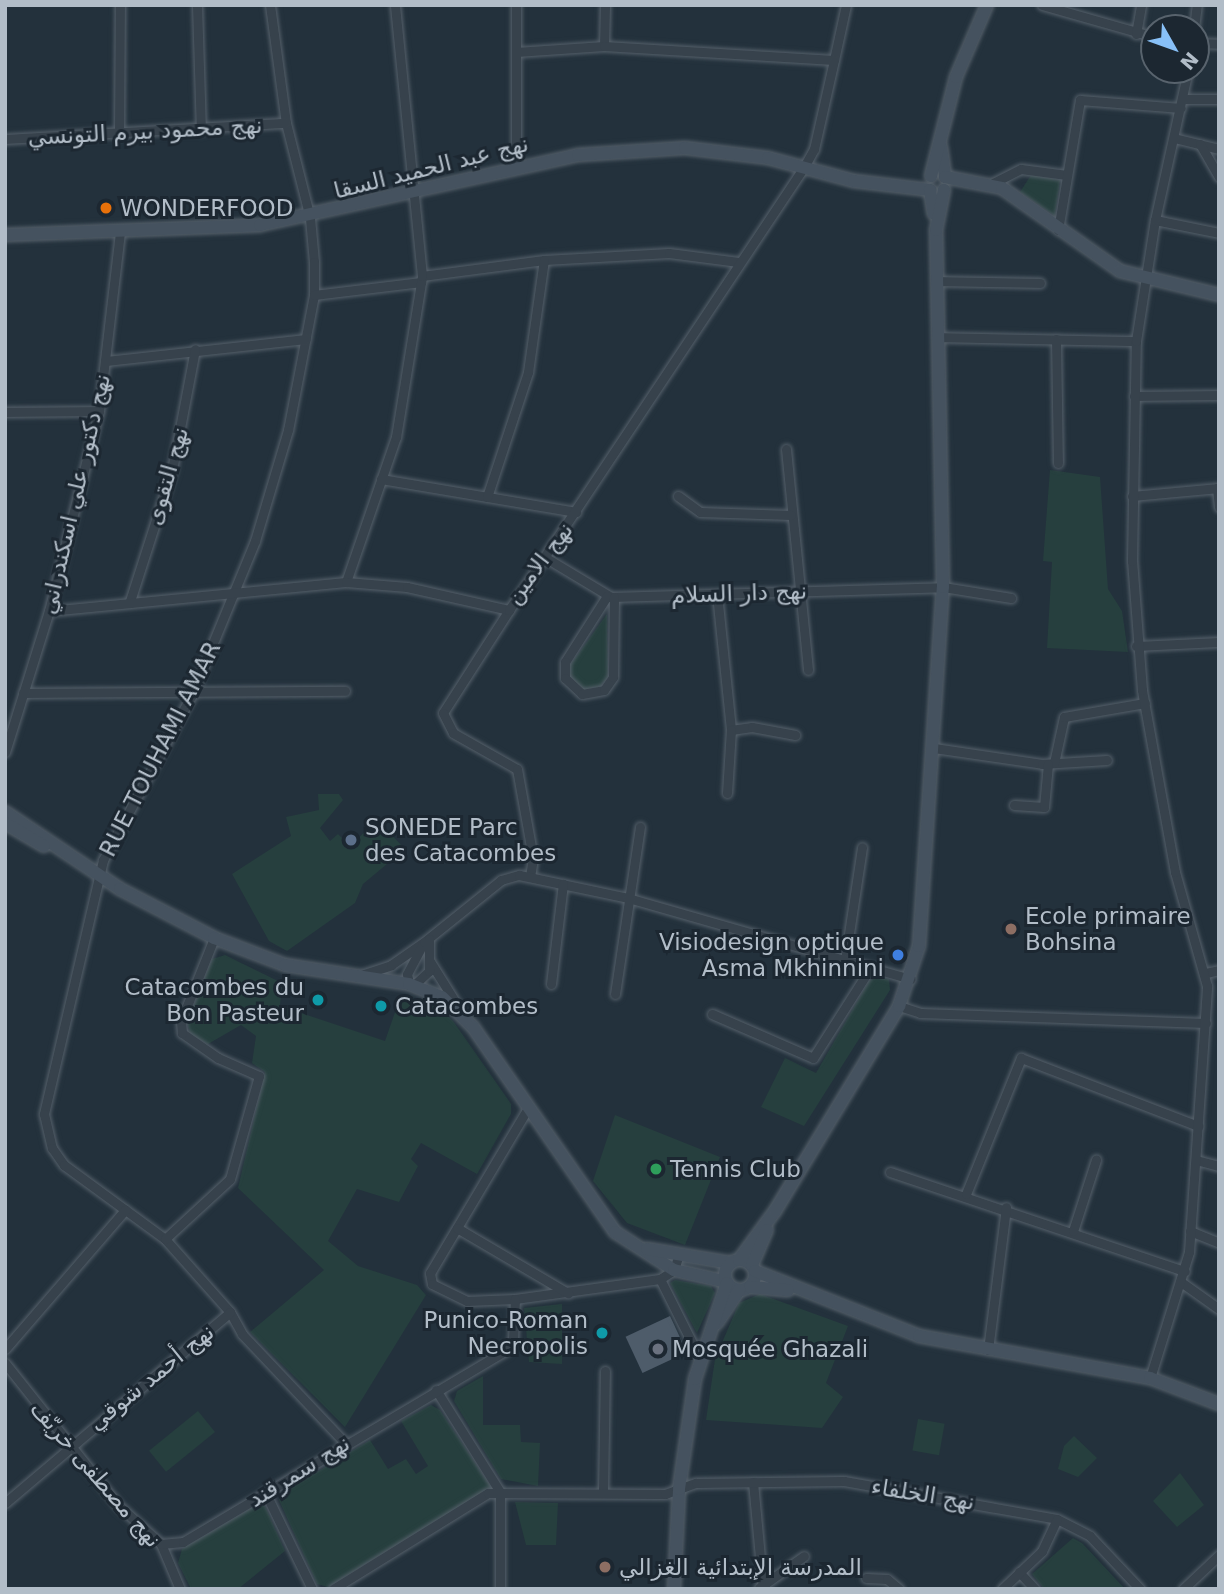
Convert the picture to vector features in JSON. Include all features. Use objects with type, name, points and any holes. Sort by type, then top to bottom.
[{"type":"main road","points":[[736,1286],[735,1261],[775,1211],[899,1006],[911,979],[922,912],[943,587],[936,230],[930,181],[941,147],[956,77],[987,5]]},
{"type":"main road","points":[[936,230],[945,185],[941,147]]},
{"type":"main road","name":"نهج عبد الحميد السقا","points":[[5,235],[120,231],[310,218],[417,189],[578,155],[685,148],[905,186],[930,181]]},
{"type":"main road","points":[[930,181],[945,185],[970,181],[993,183],[1058,230],[1144,280],[1219,295]]},
{"type":"main road","points":[[5,812],[99,877]]},
{"type":"main road","points":[[5,823],[120,889],[214,938],[285,965],[412,984],[463,1016],[610,1227],[633,1245],[674,1270],[736,1286],[799,1291]]},
{"type":"main road","points":[[674,1589],[679,1489],[700,1359],[709,1335],[736,1286],[754,1268],[775,1211]]},
{"type":"main road","points":[[633,1245],[678,1257],[735,1261],[799,1291],[919,1336],[1150,1378],[1219,1404]]},
{"type":"street","points":[[119,135],[120,5]]},
{"type":"street","points":[[197,5],[201,130]]},
{"type":"street","name":"RUE TOUHAMI AMAR","points":[[230,1312],[165,1239],[64,1166],[46,1132],[50,1085],[99,877],[191,696],[237,589],[288,430],[314,295],[310,218],[286,123],[270,5]]},
{"type":"street","points":[[346,582],[407,389],[422,279],[417,189],[395,5]]},
{"type":"street","points":[[516,5],[516,167]]},
{"type":"street","points":[[604,46],[605,5]]},
{"type":"street","name":"نهج الامين","points":[[49,611],[237,589],[346,582],[407,587],[509,610],[546,558],[738,262],[804,167],[814,149],[846,5]]},
{"type":"street","points":[[1042,5],[1140,35]]},
{"type":"street","points":[[1136,34],[1141,5]]},
{"type":"street","points":[[516,52],[604,46],[834,60]]},
{"type":"street","points":[[1150,1378],[1185,1271],[1206,1023],[1206,973],[1175,872],[1144,703],[1136,646],[1132,496],[1136,341],[1155,220],[1185,84]]},
{"type":"street","points":[[1058,230],[1080,100],[1182,103],[1219,99]]},
{"type":"street","name":"نهج محمود بيرم التونسي","points":[[5,139],[119,135],[286,123]]},
{"type":"street","points":[[1174,138],[1219,149]]},
{"type":"street","points":[[1200,144],[1219,177]]},
{"type":"street","points":[[993,183],[1021,169],[1067,176]]},
{"type":"street","points":[[1155,220],[1219,233]]},
{"type":"street","name":"نهج دكتور علي اسكندراني","points":[[5,752],[49,611],[99,411],[120,231]]},
{"type":"street","points":[[314,295],[544,260],[669,253],[738,262]]},
{"type":"street","points":[[486,497],[528,372],[544,260]]},
{"type":"street","points":[[937,281],[1040,283]]},
{"type":"street","points":[[937,337],[1136,341]]},
{"type":"street","points":[[106,361],[195,349],[306,339]]},
{"type":"street","points":[[1056,340],[1058,463]]},
{"type":"street","name":"نهج التقوى","points":[[130,601],[173,470],[195,349]]},
{"type":"street","points":[[1134,397],[1219,395]]},
{"type":"street","points":[[5,412],[99,411]]},
{"type":"street","points":[[786,449],[808,670]]},
{"type":"street","points":[[381,478],[576,512]]},
{"type":"street","points":[[1132,496],[1218,488],[1219,507]]},
{"type":"street","points":[[678,496],[701,512],[791,515]]},
{"type":"street","points":[[546,558],[611,597]]},
{"type":"street","name":"نهج دار السلام","points":[[611,597],[943,587],[1011,598]]},
{"type":"street","points":[[717,594],[731,730],[727,793]]},
{"type":"street","points":[[611,597],[613,677],[604,690],[582,694],[565,678],[565,662],[611,597]]},
{"type":"street","points":[[509,610],[443,713],[453,733],[517,769],[533,858],[530,877]]},
{"type":"street","points":[[1136,646],[1219,642]]},
{"type":"street","points":[[23,692],[191,696],[345,691]]},
{"type":"street","points":[[1014,805],[1046,804],[1051,763],[1064,717],[1144,703]]},
{"type":"street","points":[[731,730],[761,728],[795,735]]},
{"type":"street","points":[[934,748],[1051,763],[1107,760]]},
{"type":"street","points":[[615,994],[640,827]]},
{"type":"street","points":[[845,960],[862,847]]},
{"type":"street","points":[[361,975],[391,965],[426,941],[501,880],[530,877],[628,898],[911,979]]},
{"type":"street","points":[[551,984],[563,884]]},
{"type":"street","points":[[165,1239],[230,1179],[259,1076],[218,1058],[182,1033],[181,1021],[214,938]]},
{"type":"street","points":[[426,941],[429,960],[427,975],[412,984],[407,974],[426,941]]},
{"type":"street","points":[[429,960],[463,1016]]},
{"type":"street","points":[[712,1014],[813,1058],[871,967]]},
{"type":"street","points":[[1206,973],[1219,970]]},
{"type":"street","points":[[899,1006],[920,1013],[1206,1023]]},
{"type":"street","points":[[966,1194],[1021,1058],[1198,1126]]},
{"type":"street","points":[[528,1108],[430,1273],[432,1284],[467,1301],[515,1300],[660,1279],[674,1270],[678,1257]]},
{"type":"street","points":[[1073,1231],[1096,1160]]},
{"type":"street","points":[[1196,1160],[1219,1166]]},
{"type":"street","points":[[890,1172],[1006,1207],[1185,1271]]},
{"type":"street","points":[[988,1350],[1006,1207]]},
{"type":"street","points":[[5,1349],[125,1210]]},
{"type":"street","points":[[457,1228],[568,1293]]},
{"type":"street","points":[[1190,1231],[1219,1243]]},
{"type":"street","points":[[660,1279],[700,1359]]},
{"type":"street","points":[[1181,1282],[1219,1309]]},
{"type":"street","name":"نهج سمرقند","points":[[161,1544],[183,1542],[510,1346],[515,1300]]},
{"type":"street","name":"نهج أحمد شوقي","points":[[5,1503],[69,1445],[230,1312],[242,1334],[345,1443]]},
{"type":"street","name":"نهج مصطفى خريّف","points":[[5,1363],[140,1530],[161,1544],[180,1589]]},
{"type":"street","points":[[603,1493],[605,1371]]},
{"type":"street","points":[[436,1390],[500,1492],[500,1589]]},
{"type":"street","name":"نهج الخلفاء","points":[[679,1489],[753,1482],[844,1481],[1057,1519],[1090,1536],[1139,1589]]},
{"type":"street","points":[[753,1482],[762,1587]]},
{"type":"street","points":[[333,1589],[488,1493],[603,1493],[679,1489]]},
{"type":"street","points":[[265,1492],[312,1589]]},
{"type":"street","points":[[1002,1589],[1042,1551],[1057,1519]]},
{"type":"street","points":[[1183,1589],[1219,1555]]},
{"type":"street","points":[[762,1587],[804,1556]]},
{"type":"street","points":[[1019,1573],[1035,1589]]},
{"type":"street","points":[[866,1578],[887,1579],[899,1589]]},
{"type":"green space","points":[[1031,175],[1060,180],[1055,216],[1020,192]]},
{"type":"green space","points":[[1050,470],[1100,477],[1108,589],[1122,611],[1128,652],[1047,648],[1052,562],[1043,561]]},
{"type":"green space","points":[[607,614],[608,677],[601,686],[584,690],[570,677],[570,665]]},
{"type":"green space","points":[[318,794],[339,794],[343,800],[320,828],[330,841],[338,834],[350,846],[372,825],[385,828],[405,849],[363,884],[355,903],[287,951],[269,941],[232,874],[291,836],[286,817],[319,810]]},
{"type":"green space","points":[[225,955],[282,983],[280,1006],[385,1041],[401,995],[435,1005],[453,1021],[511,1104],[511,1114],[477,1174],[421,1143],[411,1159],[418,1166],[399,1202],[357,1189],[328,1241],[358,1266],[417,1285],[426,1295],[345,1427],[250,1332],[324,1270],[238,1188],[265,1072],[252,1063],[256,1036],[241,1025],[208,1044],[191,1035],[187,1023],[212,959]]},
{"type":"green space","points":[[879,977],[889,979],[890,990],[804,1126],[761,1107],[785,1058],[816,1073],[869,981]]},
{"type":"green space","name":"Tennis Club","points":[[615,1115],[720,1157],[685,1245],[627,1223],[593,1181]]},
{"type":"green space","points":[[675,1280],[711,1286],[715,1293],[697,1333],[670,1283]]},
{"type":"green space","points":[[760,1294],[848,1326],[826,1383],[843,1397],[822,1428],[706,1420],[715,1359],[739,1303]]},
{"type":"green space","points":[[562,1304],[562,1364],[529,1362],[524,1308]]},
{"type":"green space","points":[[483,1376],[483,1425],[520,1425],[521,1442],[540,1443],[538,1486],[501,1479],[454,1401],[457,1391]]},
{"type":"green space","points":[[431,1405],[440,1410],[491,1487],[328,1587],[317,1584],[279,1500],[282,1493],[370,1440],[388,1469],[406,1459],[416,1474],[428,1466],[401,1421]]},
{"type":"green space","points":[[198,1411],[215,1432],[166,1472],[149,1451]]},
{"type":"green space","points":[[918,1419],[945,1424],[939,1455],[912,1451]]},
{"type":"green space","points":[[1074,1436],[1097,1458],[1078,1477],[1058,1469],[1064,1446]]},
{"type":"green space","points":[[1180,1473],[1204,1505],[1177,1527],[1153,1501]]},
{"type":"green space","points":[[515,1502],[558,1503],[556,1545],[526,1545]]},
{"type":"green space","points":[[256,1505],[265,1506],[285,1551],[238,1589],[191,1589],[178,1563],[182,1549]]},
{"type":"green space","points":[[1073,1538],[1082,1543],[1125,1589],[1044,1589],[1032,1574]]},
{"type":"building","name":"Mosquée Ghazali","points":[[670,1316],[687,1352],[642,1373],[626,1337]]},
{"type":"place","name":"WONDERFOOD","points":[[106,208]]},
{"type":"place","name":"SONEDE Parc des Catacombes","points":[[351,840]]},
{"type":"place","name":"Ecole primaire Bohsina","points":[[1011,929]]},
{"type":"place","name":"Visiodesign optique Asma Mkhinnini","points":[[898,955]]},
{"type":"place","name":"Catacombes du Bon Pasteur","points":[[318,1000]]},
{"type":"place","name":"Catacombes","points":[[381,1006]]},
{"type":"place","name":"Tennis Club","points":[[656,1169]]},
{"type":"place","name":"Punico-Roman Necropolis","points":[[602,1333]]},
{"type":"place","name":"Mosquée Ghazali","points":[[658,1349]]},
{"type":"place","name":"المدرسة الإبتدائية الغزالي","points":[[605,1567]]}]
